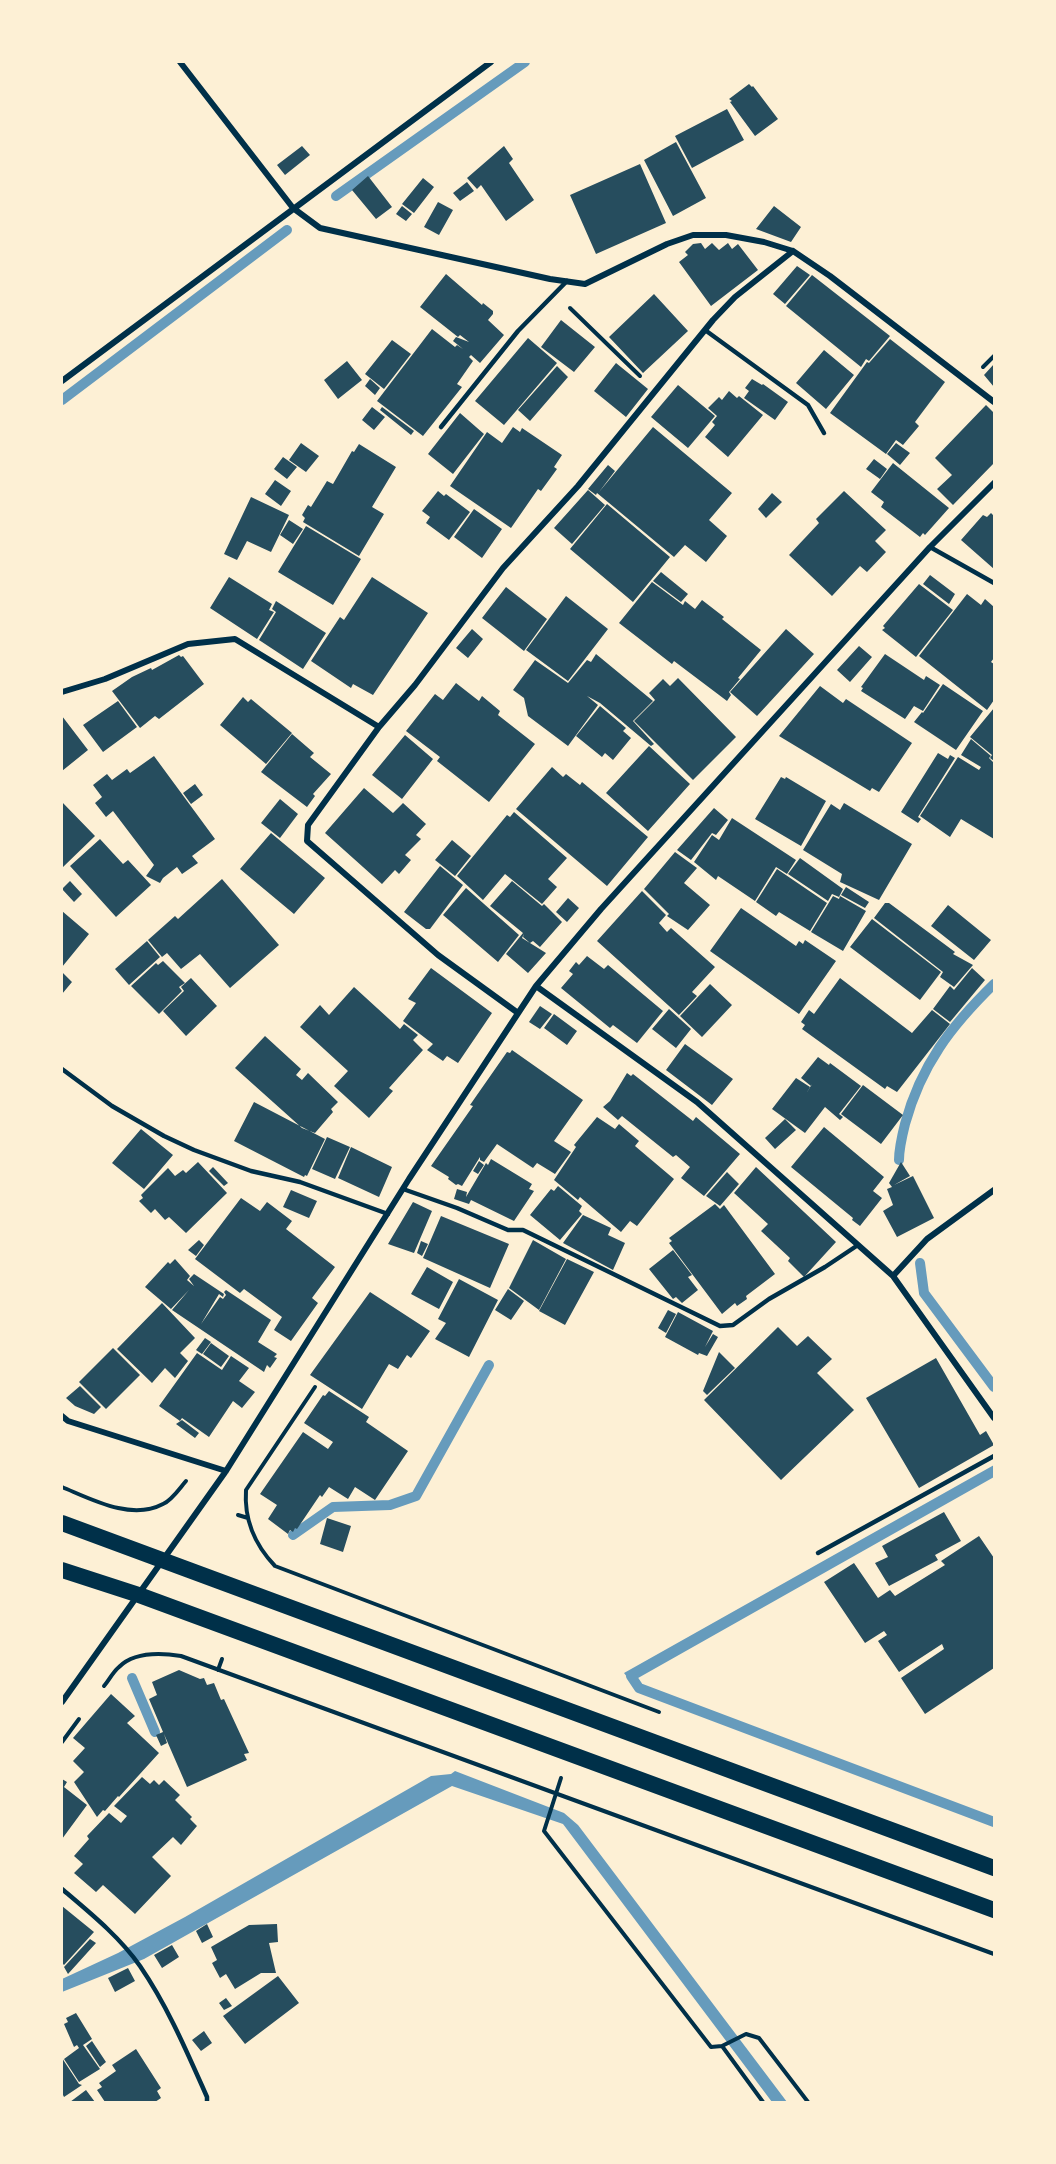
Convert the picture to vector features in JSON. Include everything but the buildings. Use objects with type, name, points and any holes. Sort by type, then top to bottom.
[{"type":"highway","points":[[62,1523],[994,1868]]},
{"type":"highway","points":[[62,1570],[139,1595],[994,1910]]},
{"type":"street","points":[[180,62],[293,208],[320,228],[585,284],[667,244],[693,235],[726,235],[764,242],[793,251],[830,276],[994,402]]},
{"type":"street","points":[[62,381],[491,62]]},
{"type":"street","points":[[518,1013],[438,955],[307,841],[308,825],[379,727],[415,685],[503,568],[578,486],[705,330],[735,297],[793,251]]},
{"type":"street","points":[[62,1702],[226,1471],[403,1189],[536,986],[601,909],[930,547],[994,483]]},
{"type":"street","points":[[62,692],[105,680],[188,644],[235,639],[379,727]]},
{"type":"street","points":[[536,986],[697,1102],[893,1276],[994,1418]]},
{"type":"street","points":[[893,1276],[927,1239],[994,1190]]},
{"type":"street","points":[[62,1416],[68,1422],[226,1471]]},
{"type":"lane","points":[[441,427],[493,361],[567,281]]},
{"type":"lane","points":[[705,330],[808,405],[824,433]]},
{"type":"lane","points":[[930,547],[994,583]]},
{"type":"lane","points":[[62,1068],[112,1106],[164,1136],[194,1150],[251,1171],[300,1182],[388,1214]]},
{"type":"lane","points":[[403,1189],[457,1208],[508,1230],[523,1230],[720,1326],[733,1325],[769,1299],[858,1245]]},
{"type":"lane","points":[[818,1553],[994,1456]]},
{"type":"lane","points":[[62,1889],[119,1940],[139,1966],[174,2022],[207,2097],[207,2103]]},
{"type":"path","points":[[567,281],[565,303],[656,391]]},
{"type":"path","points":[[315,1387],[246,1490],[245,1506],[251,1529],[261,1549],[275,1566],[666,1714]]},
{"type":"path","points":[[62,1487],[108,1505],[130,1510],[149,1509],[163,1504],[186,1480]]},
{"type":"path","points":[[238,1515],[248,1518]]},
{"type":"path","points":[[258,1557],[261,1549]]},
{"type":"path","points":[[100,1692],[120,1665],[132,1659],[164,1653],[181,1656],[994,1954]]},
{"type":"path","points":[[218,1670],[222,1659]]},
{"type":"path","points":[[62,1742],[81,1717]]},
{"type":"path","points":[[552,1804],[544,1831],[711,2047],[722,2046],[746,2034],[759,2038],[808,2103]]},
{"type":"path","points":[[722,2046],[763,2103]]},
{"type":"water","points":[[994,1465],[994,1477],[631,1682],[624,1673]]},
{"type":"water","points":[[455,1771],[564,1813],[578,1825],[787,2102],[772,2102],[563,1824],[452,1786],[144,1959],[62,1992],[62,1979],[118,1953],[185,1917],[431,1776],[451,1774]]},
{"type":"waterway","points":[[336,196],[525,62]]},
{"type":"waterway","points":[[62,400],[287,230]]},
{"type":"waterway","points":[[899,1160],[905,1124],[929,1065],[951,1031],[994,984]]},
{"type":"waterway","points":[[920,1263],[924,1293],[994,1387]]},
{"type":"waterway","points":[[293,1535],[333,1507],[390,1505],[416,1496],[489,1365]]},
{"type":"waterway","points":[[631,1676],[639,1688],[994,1822]]},
{"type":"waterway","points":[[132,1678],[155,1732]]}]
